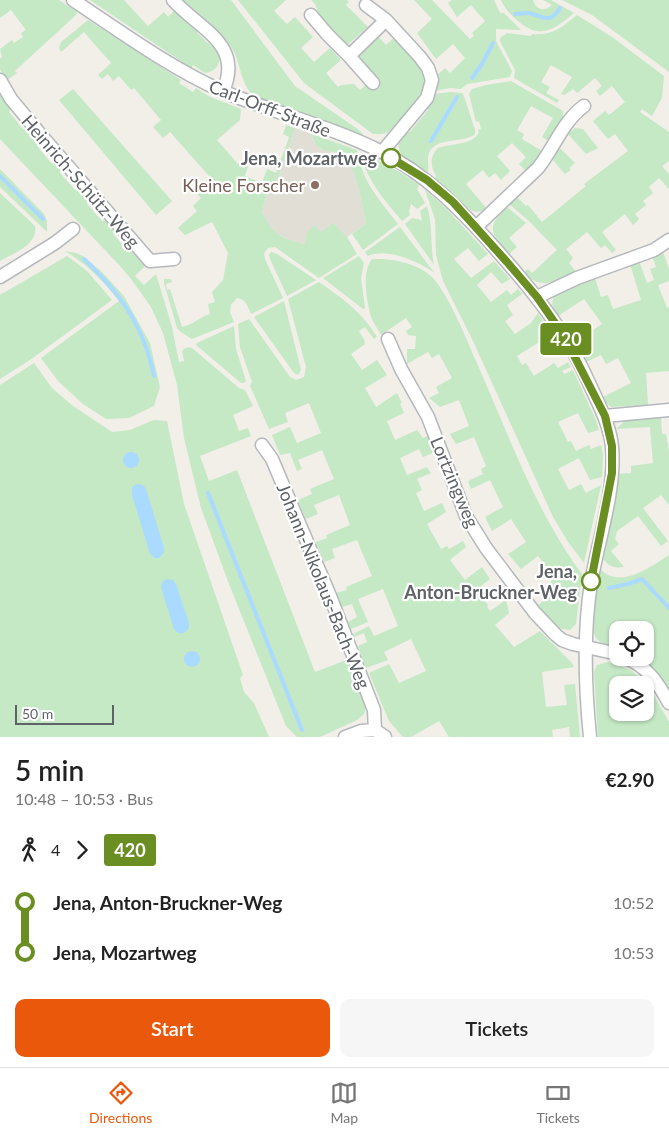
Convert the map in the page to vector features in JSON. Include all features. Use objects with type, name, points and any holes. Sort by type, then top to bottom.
[{"type":"street","name":"Carl-Orff-Straße","points":[[73,0],[190,75],[223,91],[382,152],[427,180],[453,202],[537,297],[564,336],[605,416],[612,446],[612,473],[591,581],[587,613],[586,648],[590,737]]},
{"type":"street","points":[[173,0],[216,37],[224,48],[229,64],[228,79],[223,91]]},
{"type":"street","points":[[366,5],[386,20],[428,68],[432,80],[427,98],[382,152]]},
{"type":"street","points":[[312,15],[327,34],[373,83]]},
{"type":"street","points":[[348,56],[386,20]]},
{"type":"street","name":"Heinrich-Schütz-Weg","points":[[0,80],[11,99],[150,261],[174,259]]},
{"type":"street","points":[[476,227],[538,168],[573,114],[584,106]]},
{"type":"street","points":[[0,277],[55,244],[73,229]]},
{"type":"street","points":[[537,297],[577,278],[654,250],[669,240]]},
{"type":"street","name":"Lortzingweg","points":[[388,339],[401,369],[428,417],[466,516],[486,548],[534,613],[562,640],[586,648],[609,652]]},
{"type":"street","points":[[605,416],[669,410]]},
{"type":"street","name":"Johann-Nikolaus-Bach-Weg","points":[[262,445],[272,459],[330,596],[374,710],[380,734]]},
{"type":"street","points":[[640,666],[655,680],[669,704]]},
{"type":"street","points":[[345,737],[361,731],[380,734]]},
{"type":"shaded area","name":"Kleine Forscher","points":[[295,128],[312,134],[313,141],[320,149],[341,153],[353,170],[366,224],[347,237],[343,235],[305,244],[289,240],[271,230],[262,212],[266,198],[279,175]]},
{"type":"green space","points":[[0,0],[59,0],[77,12],[15,71],[17,73],[6,81],[0,69],[0,59],[2,57],[0,49],[12,40],[14,43],[23,37],[21,33],[26,30],[11,10],[0,18]]},
{"type":"green space","points":[[90,0],[124,0],[148,26],[164,12],[168,17],[176,9],[198,31],[197,33],[215,49],[220,58],[216,68],[205,73],[193,65],[191,68]]},
{"type":"green space","points":[[183,0],[231,0],[295,86],[359,130],[363,134],[362,136],[258,99],[247,87],[237,58],[229,44],[213,26]]},
{"type":"green space","points":[[238,0],[286,0],[274,11],[287,24],[295,17],[313,37],[301,48],[314,62],[330,48],[341,60],[326,73],[338,87],[354,84],[360,90],[367,84],[371,89],[377,84],[355,57],[376,34],[386,45],[394,38],[412,56],[423,73],[424,83],[420,95],[388,132],[373,134],[304,83]]},
{"type":"green space","points":[[311,0],[347,0],[349,2],[346,5],[368,27],[346,46],[323,25],[315,4]]},
{"type":"green space","points":[[414,0],[432,0],[470,39],[474,36],[472,33],[485,21],[471,5],[457,17],[448,3],[452,0],[494,0],[500,13],[504,13],[521,30],[496,29],[496,41],[512,71],[510,77],[467,84],[461,89],[450,88],[435,91],[436,76],[445,68],[450,73],[465,58],[453,44],[436,59],[417,33],[432,19]]},
{"type":"green space","points":[[501,0],[533,0],[538,8],[543,9],[552,5],[543,0],[551,0],[574,13],[554,28],[541,31],[534,30],[516,19],[506,9]]},
{"type":"green space","points":[[562,0],[669,0],[669,72],[592,15]]},
{"type":"green space","points":[[577,15],[612,37],[664,76],[662,98],[652,116],[642,109],[640,112],[669,132],[669,161],[662,166],[669,174],[669,189],[659,178],[649,187],[653,193],[643,201],[646,205],[635,214],[639,219],[633,225],[625,214],[602,232],[616,250],[612,253],[605,245],[601,248],[587,232],[566,249],[573,258],[569,263],[577,273],[549,283],[543,283],[536,282],[524,272],[528,269],[532,273],[557,250],[529,221],[509,204],[517,197],[526,206],[528,205],[542,222],[586,186],[584,184],[628,151],[615,134],[608,139],[593,121],[605,111],[609,115],[625,102],[612,86],[600,96],[596,91],[602,86],[595,78],[577,93],[573,89],[564,95],[561,94],[572,77],[551,65],[541,82],[550,87],[546,93],[559,100],[557,103],[514,78],[515,70],[500,38],[507,33],[531,36],[532,34],[546,34],[562,27]]},
{"type":"green space","points":[[88,20],[181,80],[179,83],[193,92],[196,88],[208,96],[241,109],[240,120],[217,140],[238,164],[243,160],[248,166],[245,176],[262,183],[267,169],[276,173],[289,137],[283,134],[286,125],[295,128],[279,175],[266,198],[262,212],[274,231],[289,240],[305,244],[307,232],[314,225],[321,232],[333,223],[347,237],[357,254],[319,278],[275,247],[268,248],[264,253],[265,259],[283,298],[251,314],[245,302],[237,298],[231,305],[230,312],[234,322],[192,339],[181,332],[177,328],[164,279],[171,279],[172,282],[166,284],[167,290],[170,289],[182,327],[210,314],[208,304],[215,302],[212,292],[223,280],[228,253],[212,222],[185,235],[178,228],[197,211],[193,206],[201,198],[194,191],[210,177],[170,132],[163,138],[153,127],[161,120],[134,88],[131,90],[119,76],[113,81],[108,74],[102,79],[98,75],[111,63],[84,32],[61,52],[59,48],[61,42]]},
{"type":"green space","points":[[511,81],[563,111],[563,120],[550,142],[542,137],[553,118],[531,106],[517,130],[524,134],[522,139],[544,152],[526,171],[519,164],[526,157],[512,143],[497,156],[510,171],[501,180],[495,173],[489,178],[483,170],[466,184],[487,209],[479,212],[472,211],[435,178],[432,158],[438,148],[466,142],[479,133],[478,130],[481,129],[479,121],[476,122],[469,94],[472,89]]},
{"type":"green space","points":[[73,89],[172,201],[156,215],[59,100]]},
{"type":"green space","points":[[0,93],[11,107],[9,112],[23,129],[28,129],[38,141],[37,146],[51,163],[57,162],[62,168],[60,173],[75,190],[80,189],[89,199],[87,204],[102,221],[108,220],[114,228],[113,234],[127,250],[133,250],[146,265],[135,276],[144,285],[156,274],[172,327],[179,362],[184,361],[182,351],[192,348],[239,388],[245,390],[253,406],[233,415],[239,431],[248,428],[251,436],[200,456],[209,481],[237,470],[315,672],[349,659],[367,705],[364,714],[357,720],[320,737],[297,737],[286,726],[229,584],[201,508],[184,438],[177,385],[163,333],[151,307],[131,279],[0,139]]},
{"type":"green space","points":[[462,93],[464,96],[475,134],[464,139],[443,142],[432,148],[428,155],[428,172],[409,161],[400,152],[398,146],[404,132],[410,132],[428,110],[427,105],[434,94]]},
{"type":"green space","points":[[575,128],[583,129],[598,148],[586,154],[568,134]]},
{"type":"green space","points":[[312,134],[357,150],[367,181],[398,224],[363,250],[352,234],[366,224],[353,170],[341,153],[319,147],[313,140]]},
{"type":"green space","points":[[559,147],[575,163],[569,168],[571,170],[565,174],[552,159]]},
{"type":"green space","points":[[364,153],[419,185],[417,189],[425,203],[417,209],[411,204],[410,215],[402,221],[370,179],[363,161]]},
{"type":"green space","points":[[0,169],[44,214],[47,221],[47,232],[0,187]]},
{"type":"green space","points":[[425,190],[446,208],[488,254],[479,261],[468,248],[454,259],[471,278],[494,261],[510,279],[502,284],[491,272],[477,285],[491,302],[507,290],[511,295],[518,289],[522,294],[507,305],[513,315],[505,321],[515,334],[531,323],[538,313],[558,342],[546,350],[541,341],[517,356],[522,365],[526,363],[534,376],[554,363],[558,368],[568,362],[571,367],[562,371],[564,374],[573,370],[595,418],[599,430],[588,433],[578,413],[558,422],[568,442],[571,441],[576,451],[589,445],[591,449],[601,445],[603,454],[602,477],[590,480],[579,458],[558,469],[569,490],[581,484],[586,493],[601,485],[584,563],[568,542],[553,517],[473,341],[443,281],[436,255],[435,219]]},
{"type":"green space","points":[[0,193],[35,226],[35,233],[24,248],[0,261]]},
{"type":"green space","points":[[427,206],[434,265],[405,224],[412,218],[422,220],[420,211]]},
{"type":"green space","points":[[507,207],[526,223],[509,238],[517,247],[509,254],[498,241],[493,230],[496,220]]},
{"type":"green space","points":[[400,227],[435,273],[403,257],[384,253],[368,256],[365,252]]},
{"type":"green space","points":[[65,251],[83,256],[102,272],[124,296],[150,343],[160,387],[154,406],[129,418],[106,419],[83,404],[59,382],[41,358],[119,301],[95,274]]},
{"type":"green space","points":[[271,252],[316,280],[287,296],[270,259],[269,255]]},
{"type":"green space","points":[[663,252],[669,269],[669,281],[658,285],[667,308],[669,307],[669,371],[646,373],[648,405],[611,407],[605,402],[603,397],[631,383],[618,358],[606,364],[601,355],[586,362],[577,344],[583,337],[602,324],[584,299],[558,316],[553,307],[553,300],[556,294],[562,290],[595,278],[601,297],[608,295],[613,309],[641,300],[630,264],[639,261],[647,283],[654,280],[650,269],[656,267],[652,256]]},
{"type":"green space","points":[[67,256],[87,271],[112,300],[30,360],[0,379],[0,295]]},
{"type":"green space","points":[[359,256],[364,263],[361,278],[365,308],[363,309],[323,278]]},
{"type":"green space","points":[[372,259],[396,261],[412,265],[426,272],[439,285],[451,306],[536,498],[565,550],[582,574],[576,624],[570,630],[557,628],[537,606],[545,600],[539,592],[555,578],[538,556],[521,569],[508,554],[526,542],[511,519],[492,531],[485,517],[503,507],[490,480],[471,489],[468,481],[483,474],[481,469],[486,466],[474,437],[456,444],[450,434],[469,426],[459,400],[440,407],[429,398],[439,393],[436,387],[452,378],[439,354],[432,358],[428,352],[407,364],[407,349],[415,349],[416,336],[408,335],[406,331],[412,327],[406,318],[381,335],[373,322],[366,287],[367,271]]},
{"type":"green space","points":[[319,282],[359,313],[377,337],[374,339],[365,327],[359,331],[365,344],[351,354],[362,370],[377,360],[387,375],[365,388],[376,407],[397,393],[404,413],[387,421],[395,440],[417,430],[423,438],[429,435],[435,452],[423,457],[419,449],[400,458],[407,475],[427,467],[431,473],[417,479],[422,490],[416,493],[424,511],[442,503],[446,512],[427,524],[441,549],[447,546],[449,549],[463,541],[466,547],[450,560],[465,580],[482,567],[490,579],[476,590],[488,605],[487,607],[490,611],[506,600],[509,613],[495,625],[514,647],[540,631],[572,663],[574,667],[542,672],[546,707],[567,705],[564,685],[575,684],[580,737],[570,737],[569,727],[552,730],[553,737],[449,737],[439,721],[411,737],[403,737],[389,721],[369,673],[389,664],[399,683],[426,671],[411,639],[384,652],[388,660],[366,668],[358,646],[367,642],[364,633],[354,637],[353,634],[369,626],[374,636],[398,626],[383,589],[358,599],[368,622],[351,629],[348,622],[357,617],[352,604],[342,607],[336,593],[347,590],[346,587],[372,576],[357,540],[332,549],[335,558],[324,562],[316,542],[327,538],[326,535],[350,525],[339,495],[314,505],[318,514],[306,519],[298,500],[312,494],[310,489],[334,479],[322,450],[298,460],[302,469],[297,471],[290,453],[280,455],[272,435],[290,427],[297,443],[321,433],[309,403],[285,413],[288,422],[269,429],[250,386],[252,382],[240,347],[238,324],[249,319],[290,377],[296,380],[304,377],[306,367],[288,299]]},
{"type":"green space","points":[[284,301],[301,370],[298,375],[294,373],[254,317]]},
{"type":"green space","points":[[234,326],[236,349],[246,381],[244,383],[241,383],[196,345]]},
{"type":"green space","points":[[34,363],[52,388],[73,406],[112,432],[130,430],[154,420],[167,421],[184,504],[243,675],[240,678],[244,692],[254,703],[269,737],[0,737],[0,385]]},
{"type":"green space","points":[[661,416],[662,434],[666,434],[669,451],[669,505],[661,495],[643,508],[668,541],[661,546],[638,516],[617,531],[615,539],[619,544],[611,551],[624,567],[613,567],[601,555],[617,474],[631,473],[631,466],[653,463],[650,427],[616,429],[627,419]]},
{"type":"green space","points":[[669,555],[669,693],[650,666],[654,666],[654,621],[609,621],[609,645],[599,641],[595,636],[593,628],[594,595],[599,568],[607,574],[625,577],[634,575]]},
{"type":"green space","points":[[608,662],[609,666],[620,666],[631,670],[638,676],[609,676],[609,721],[654,721],[654,696],[669,722],[669,737],[598,737],[594,672],[597,665]]},
{"type":"water","points":[[131,452],[139,460],[131,468],[123,460]]},
{"type":"water","points":[[137,484],[143,485],[146,489],[164,548],[164,552],[159,558],[154,558],[150,554],[132,495],[132,487]]},
{"type":"water","points":[[167,579],[173,580],[176,584],[189,623],[189,628],[184,633],[178,633],[174,629],[161,587],[162,582]]},
{"type":"water","points":[[192,651],[200,659],[192,667],[184,659]]},
{"type":"waterway","points":[[515,14],[528,13],[549,18],[560,8]]},
{"type":"waterway","points":[[472,78],[493,43]]},
{"type":"waterway","points":[[431,141],[457,97]]},
{"type":"waterway","points":[[0,176],[43,219]]},
{"type":"waterway","points":[[84,259],[111,287],[133,318],[146,346],[154,376]]},
{"type":"waterway","points":[[208,493],[302,730]]},
{"type":"waterway","points":[[609,588],[642,579],[669,608]]},
{"type":"bus line","name":"420","points":[[391,158],[427,180],[453,202],[537,297],[564,336],[605,416],[612,446],[612,473],[591,581]]},
{"type":"place","name":"Jena, Mozartweg","points":[[391,158]]},
{"type":"place","name":"Kleine Forscher","points":[[315,185]]},
{"type":"place","name":"Jena, Anton-Bruckner-Weg","points":[[591,581]]}]
